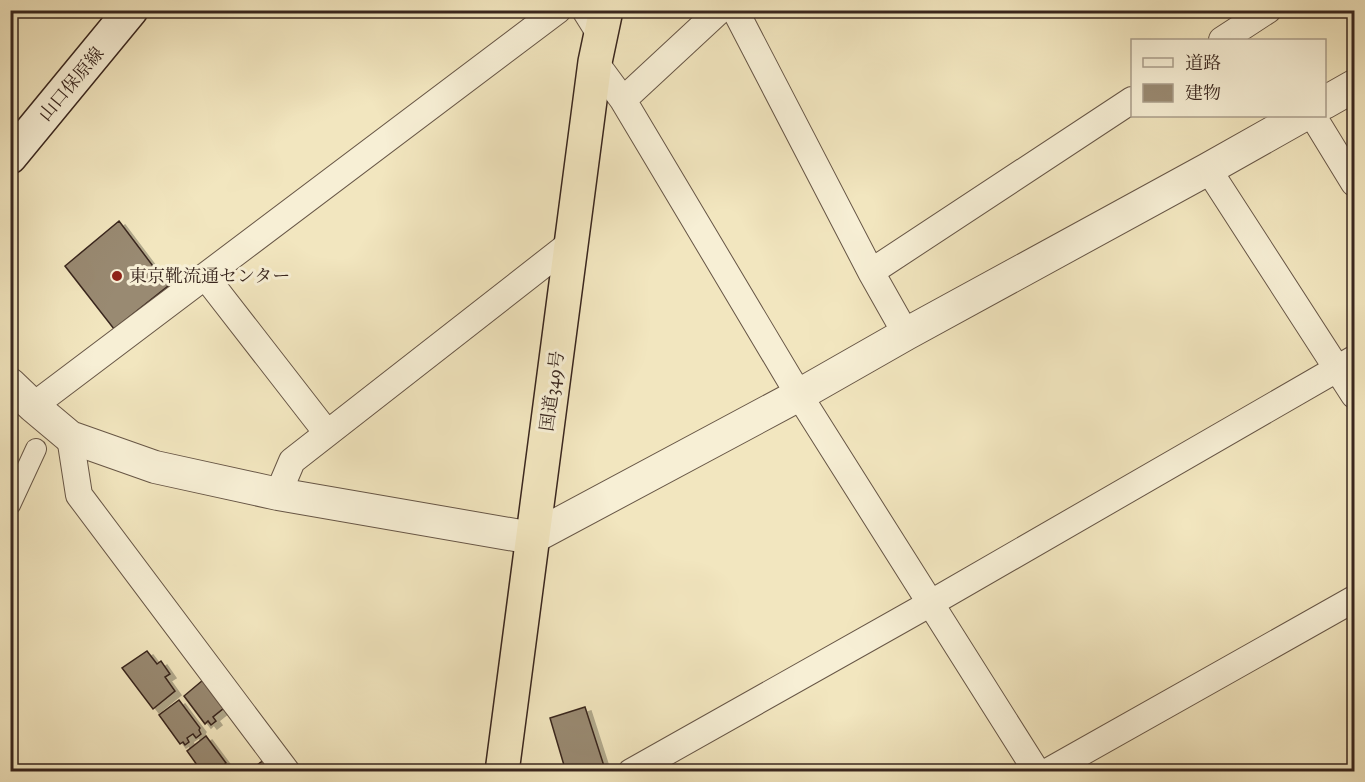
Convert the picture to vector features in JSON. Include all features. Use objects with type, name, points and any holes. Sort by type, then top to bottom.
[{"type":"highway","name":"国道349号","points":[[502,771],[572,243],[597,29]]},
{"type":"main road","name":"山口保原線","points":[[10,156],[131,10]]},
{"type":"street","points":[[623,100],[720,10]]},
{"type":"street","points":[[735,10],[871,272],[906,334]]},
{"type":"street","points":[[1224,39],[1268,10]]},
{"type":"street","points":[[33,406],[554,12]]},
{"type":"street","points":[[597,29],[623,100],[799,395],[1036,771]]},
{"type":"street","points":[[1326,102],[1354,86]]},
{"type":"street","points":[[871,272],[1131,101]]},
{"type":"street","points":[[10,384],[70,437],[155,467],[278,494],[532,538],[799,395],[1300,117]]},
{"type":"street","points":[[1313,117],[1354,183]]},
{"type":"street","points":[[1208,169],[1346,364],[1354,395]]},
{"type":"street","points":[[278,494],[292,461],[572,243]]},
{"type":"street","points":[[205,276],[327,433]]},
{"type":"street","points":[[631,771],[931,603],[1346,364]]},
{"type":"street","points":[[70,437],[79,495],[287,771]]},
{"type":"street","points":[[10,505],[36,449]]},
{"type":"street","points":[[1047,771],[1354,598]]},
{"type":"building","name":"東京靴流通センター","points":[[119,221],[168,286],[114,329],[65,266]]},
{"type":"building","points":[[147,651],[157,664],[161,661],[170,674],[165,677],[175,691],[153,709],[122,668]]},
{"type":"building","points":[[203,680],[224,708],[213,717],[216,721],[211,725],[208,721],[205,724],[184,696]]},
{"type":"building","points":[[179,700],[200,728],[201,734],[196,738],[193,734],[187,738],[189,742],[185,745],[183,742],[180,744],[159,715]]},
{"type":"building","points":[[585,707],[604,766],[586,772],[566,772],[550,718]]},
{"type":"building","points":[[206,736],[226,763],[216,772],[202,772],[187,751]]},
{"type":"building","points":[[265,759],[274,772],[248,772]]},
{"type":"railway","points":[[10,768],[18,772]]},
{"type":"place","name":"東京靴流通センター","points":[[117,276]]}]
